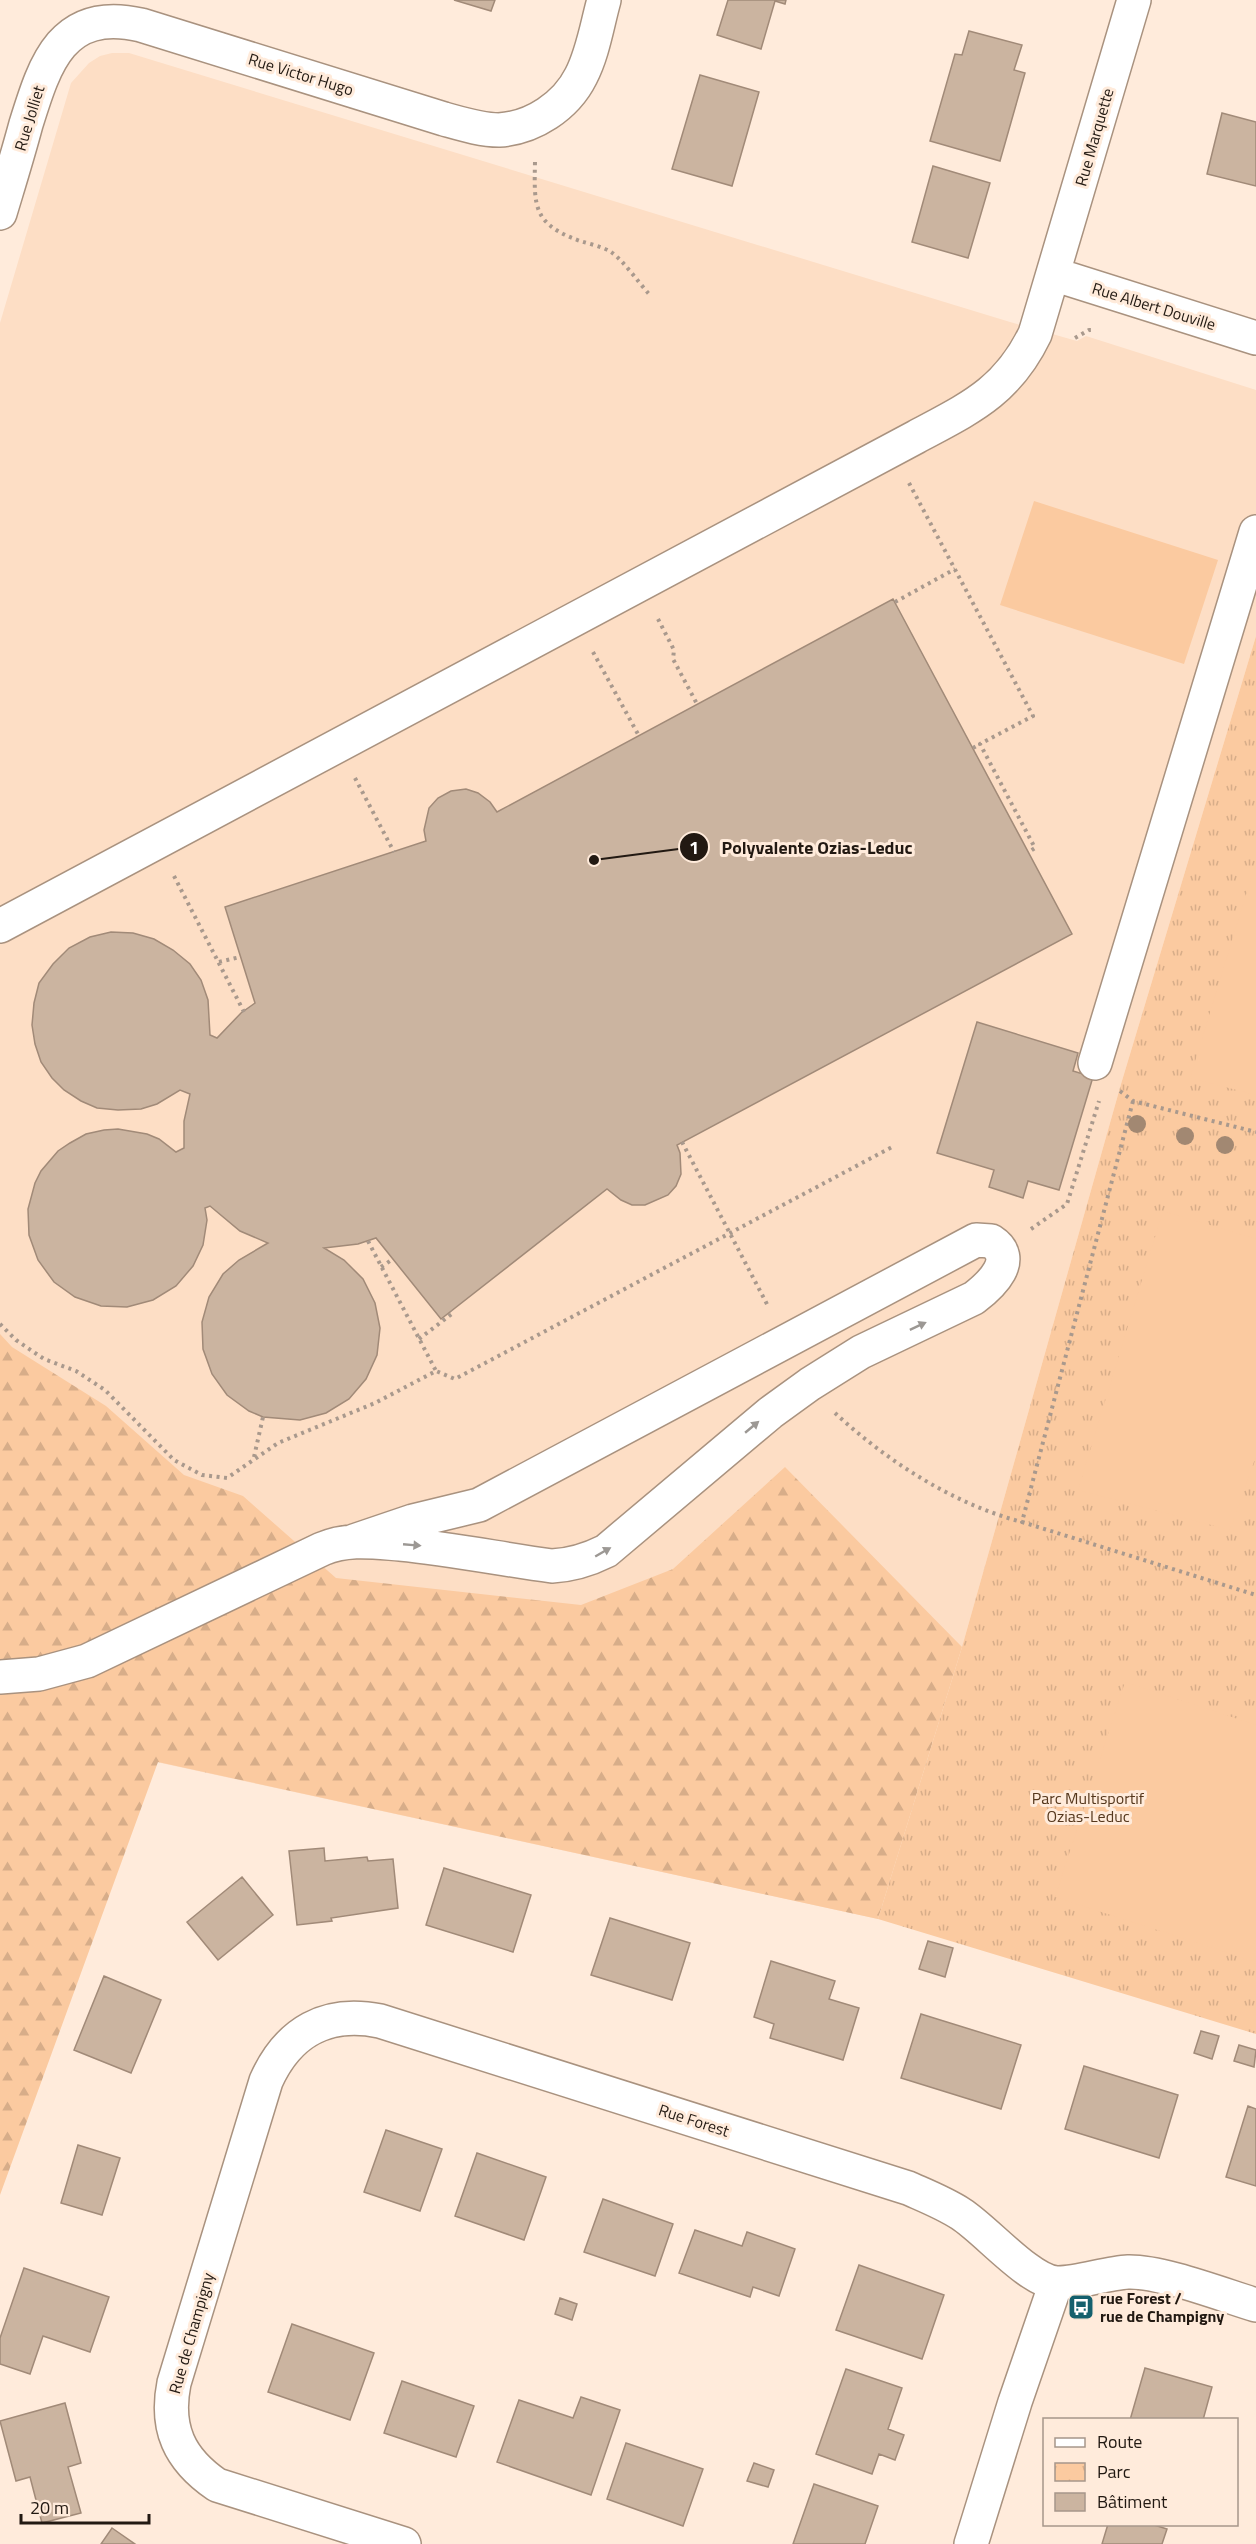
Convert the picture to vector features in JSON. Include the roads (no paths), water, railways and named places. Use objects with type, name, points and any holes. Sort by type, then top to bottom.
[{"type":"street","name":"Rue Victor Hugo","points":[[75,33],[100,23],[128,22],[469,126],[499,130],[528,123],[554,109],[574,87],[587,60],[604,0]]},
{"type":"street","name":"Rue Marquette","points":[[0,926],[976,404],[1005,380],[1035,334],[1134,0]]},
{"type":"street","name":"Rue Jolliet","points":[[0,213],[47,63],[63,42],[75,33]]},
{"type":"street","name":"Rue Albert Douville","points":[[1053,274],[1256,338]]},
{"type":"street","points":[[1098,1077],[1256,532]]},
{"type":"street","points":[[0,1677],[39,1674],[87,1661],[322,1548],[354,1541],[413,1521],[479,1506],[976,1240],[985,1239],[997,1245],[1003,1257],[1001,1270],[988,1287],[974,1298],[861,1352],[810,1384],[770,1413],[606,1551],[580,1562],[552,1566],[453,1549],[354,1541]]},
{"type":"street","name":"Rue Forest","points":[[310,2029],[337,2019],[365,2018],[380,2021],[908,2188],[962,2214],[1020,2264],[1056,2283]]},
{"type":"street","name":"Rue de Champigny","points":[[310,2029],[287,2045],[266,2082],[174,2383],[171,2398],[172,2428],[184,2455],[193,2467],[217,2485],[404,2544]]},
{"type":"street","points":[[971,2544],[1015,2402],[1056,2283],[1115,2273],[1144,2273],[1256,2305]]},
{"type":"place","name":"Polyvalente Ozias-Leduc","points":[[594,860]]},
{"type":"place","name":"rue Forest / rue de Champigny","points":[[1081,2307]]},
{"type":"park label","name":"Parc Multisportif Ozias-Leduc","points":[[1088,1807]]}]
